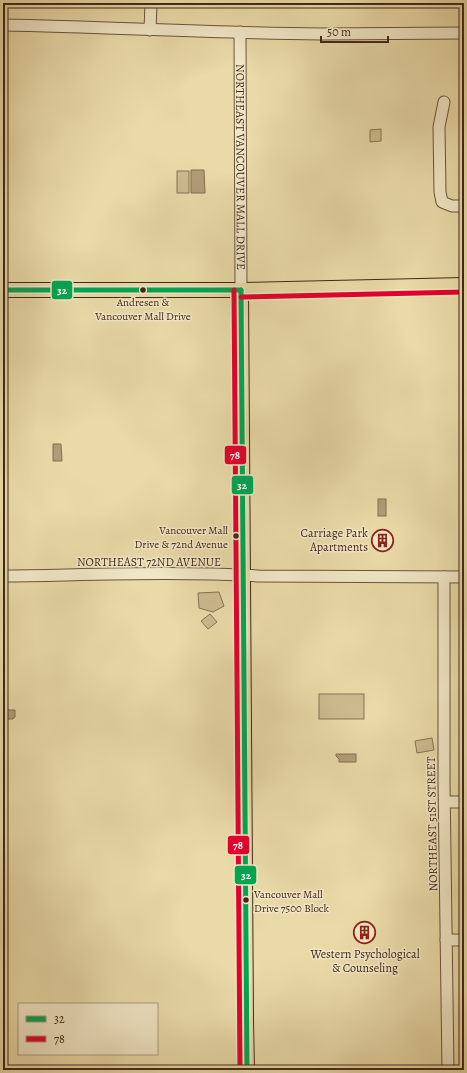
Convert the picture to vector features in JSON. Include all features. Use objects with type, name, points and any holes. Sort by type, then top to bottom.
[{"type":"main road","points":[[3,290],[241,290],[464,286]]},
{"type":"main road","name":"NORTHEAST VANCOUVER MALL DRIVE","points":[[241,290],[247,1070]]},
{"type":"street","points":[[150,30],[151,3]]},
{"type":"street","points":[[3,25],[322,34],[464,33]]},
{"type":"street","name":"NORTHEAST VANCOUVER MALL DRIVE","points":[[240,32],[241,290]]},
{"type":"street","points":[[444,102],[439,127],[440,192],[442,202],[452,206],[464,206]]},
{"type":"street","name":"NORTHEAST 72ND AVENUE","points":[[3,576],[156,574],[464,577]]},
{"type":"street","name":"NORTHEAST 51ST STREET","points":[[444,577],[448,1070]]},
{"type":"street","points":[[445,802],[464,802]]},
{"type":"street","points":[[446,940],[464,940]]},
{"type":"shaded area","points":[[381,129],[381,141],[370,142],[370,130]]},
{"type":"shaded area","points":[[191,170],[204,170],[205,193],[191,193]]},
{"type":"shaded area","points":[[177,171],[189,171],[189,193],[177,193]]},
{"type":"shaded area","points":[[53,444],[61,444],[62,461],[53,461]]},
{"type":"shaded area","points":[[378,499],[386,499],[386,516],[378,516]]},
{"type":"shaded area","points":[[219,592],[224,606],[213,612],[199,608],[198,593]]},
{"type":"shaded area","points":[[210,614],[217,622],[208,629],[201,621]]},
{"type":"shaded area","points":[[319,694],[364,694],[364,719],[319,719]]},
{"type":"shaded area","points":[[3,699],[6,699],[6,707],[9,710],[15,710],[15,717],[13,719],[3,719]]},
{"type":"shaded area","points":[[432,738],[434,750],[417,753],[415,741]]},
{"type":"shaded area","points":[[336,754],[356,754],[356,762],[339,762]]},
{"type":"transit line","name":"32","points":[[3,290],[241,290]]},
{"type":"transit line","name":"78","points":[[234,290],[240,1070]]},
{"type":"transit line","name":"32","points":[[241,290],[247,1070]]},
{"type":"transit line","name":"78","points":[[241,297],[464,292]]},
{"type":"place","name":"Andresen & Vancouver Mall Drive","points":[[143,290]]},
{"type":"place","name":"Vancouver Mall Drive & 72nd Avenue","points":[[236,536]]},
{"type":"place","name":"Carriage Park Apartments","points":[[383,540]]},
{"type":"place","name":"Vancouver Mall Drive 7500 Block","points":[[246,900]]},
{"type":"place","name":"Western Psychological & Counseling","points":[[365,933]]}]
